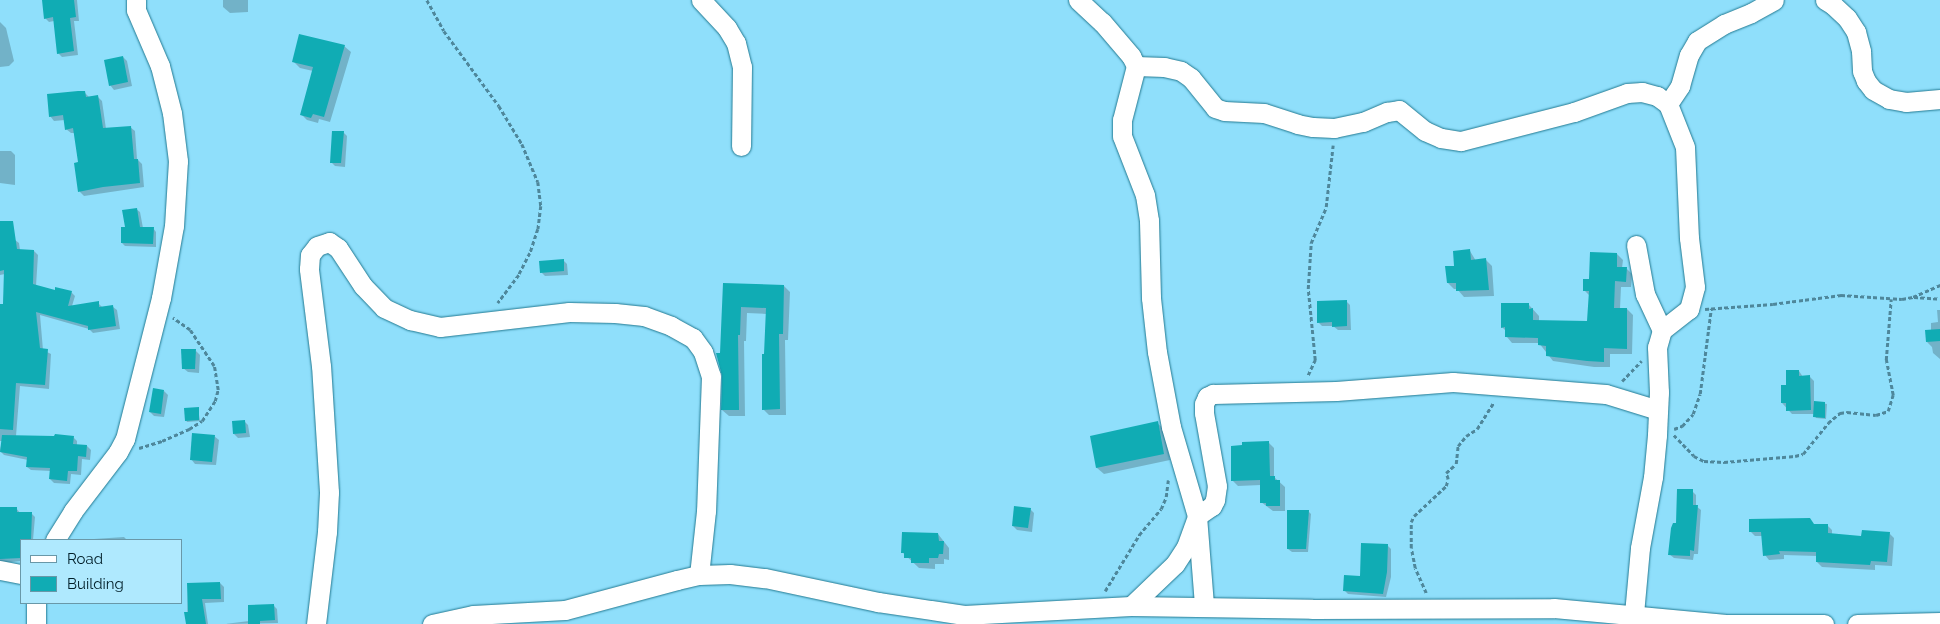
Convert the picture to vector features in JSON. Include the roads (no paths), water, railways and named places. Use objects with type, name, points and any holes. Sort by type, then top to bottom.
[{"type":"street","points":[[56,539],[73,511],[118,452],[130,423],[161,298],[174,226],[178,161],[172,113],[160,66],[136,10],[136,0]]},
{"type":"street","points":[[701,0],[727,28],[736,43],[742,68],[741,146]]},
{"type":"street","points":[[1078,0],[1102,22],[1131,56],[1136,66],[1122,120],[1122,136],[1145,195],[1149,221],[1151,298],[1157,352],[1171,427],[1197,516],[1204,605]]},
{"type":"street","points":[[1668,104],[1680,86],[1689,55],[1697,41],[1724,24],[1751,13],[1774,0]]},
{"type":"street","points":[[1825,0],[1834,5],[1847,18],[1856,32],[1861,51],[1862,72],[1873,90],[1888,99],[1906,102],[1940,99]]},
{"type":"street","points":[[1136,66],[1164,67],[1181,71],[1200,88],[1214,108],[1224,111],[1264,112],[1297,124],[1334,128],[1363,122],[1387,112],[1399,110],[1425,131],[1441,138],[1461,141],[1574,112],[1627,94],[1642,92],[1658,96],[1668,104],[1679,131],[1687,162],[1688,231],[1695,287],[1689,309],[1662,330],[1657,347],[1658,410],[1653,477],[1640,548],[1634,614]]},
{"type":"street","points":[[316,624],[327,532],[329,492],[321,366],[309,269],[310,255],[317,246],[329,242],[338,248],[349,268],[384,308],[410,320],[440,327],[569,312],[615,313],[644,316],[671,326],[693,338],[703,352],[711,376],[706,511],[699,575]]},
{"type":"street","points":[[1636,244],[1645,294],[1662,330]]},
{"type":"street","points":[[1131,606],[1175,564],[1186,547],[1197,516],[1212,506],[1217,495],[1212,447],[1204,413],[1204,404],[1207,397],[1213,394],[1336,391],[1445,382],[1606,394],[1658,410]]},
{"type":"street","points":[[0,570],[20,574]]},
{"type":"street","points":[[432,624],[473,615],[565,610],[699,575],[730,574],[765,578],[878,602],[964,616],[1131,606],[1204,605],[1435,616],[1554,608],[1728,624],[1824,624]]},
{"type":"street","points":[[36,604],[36,624]]},
{"type":"street","points":[[1857,624],[1940,622]]}]
